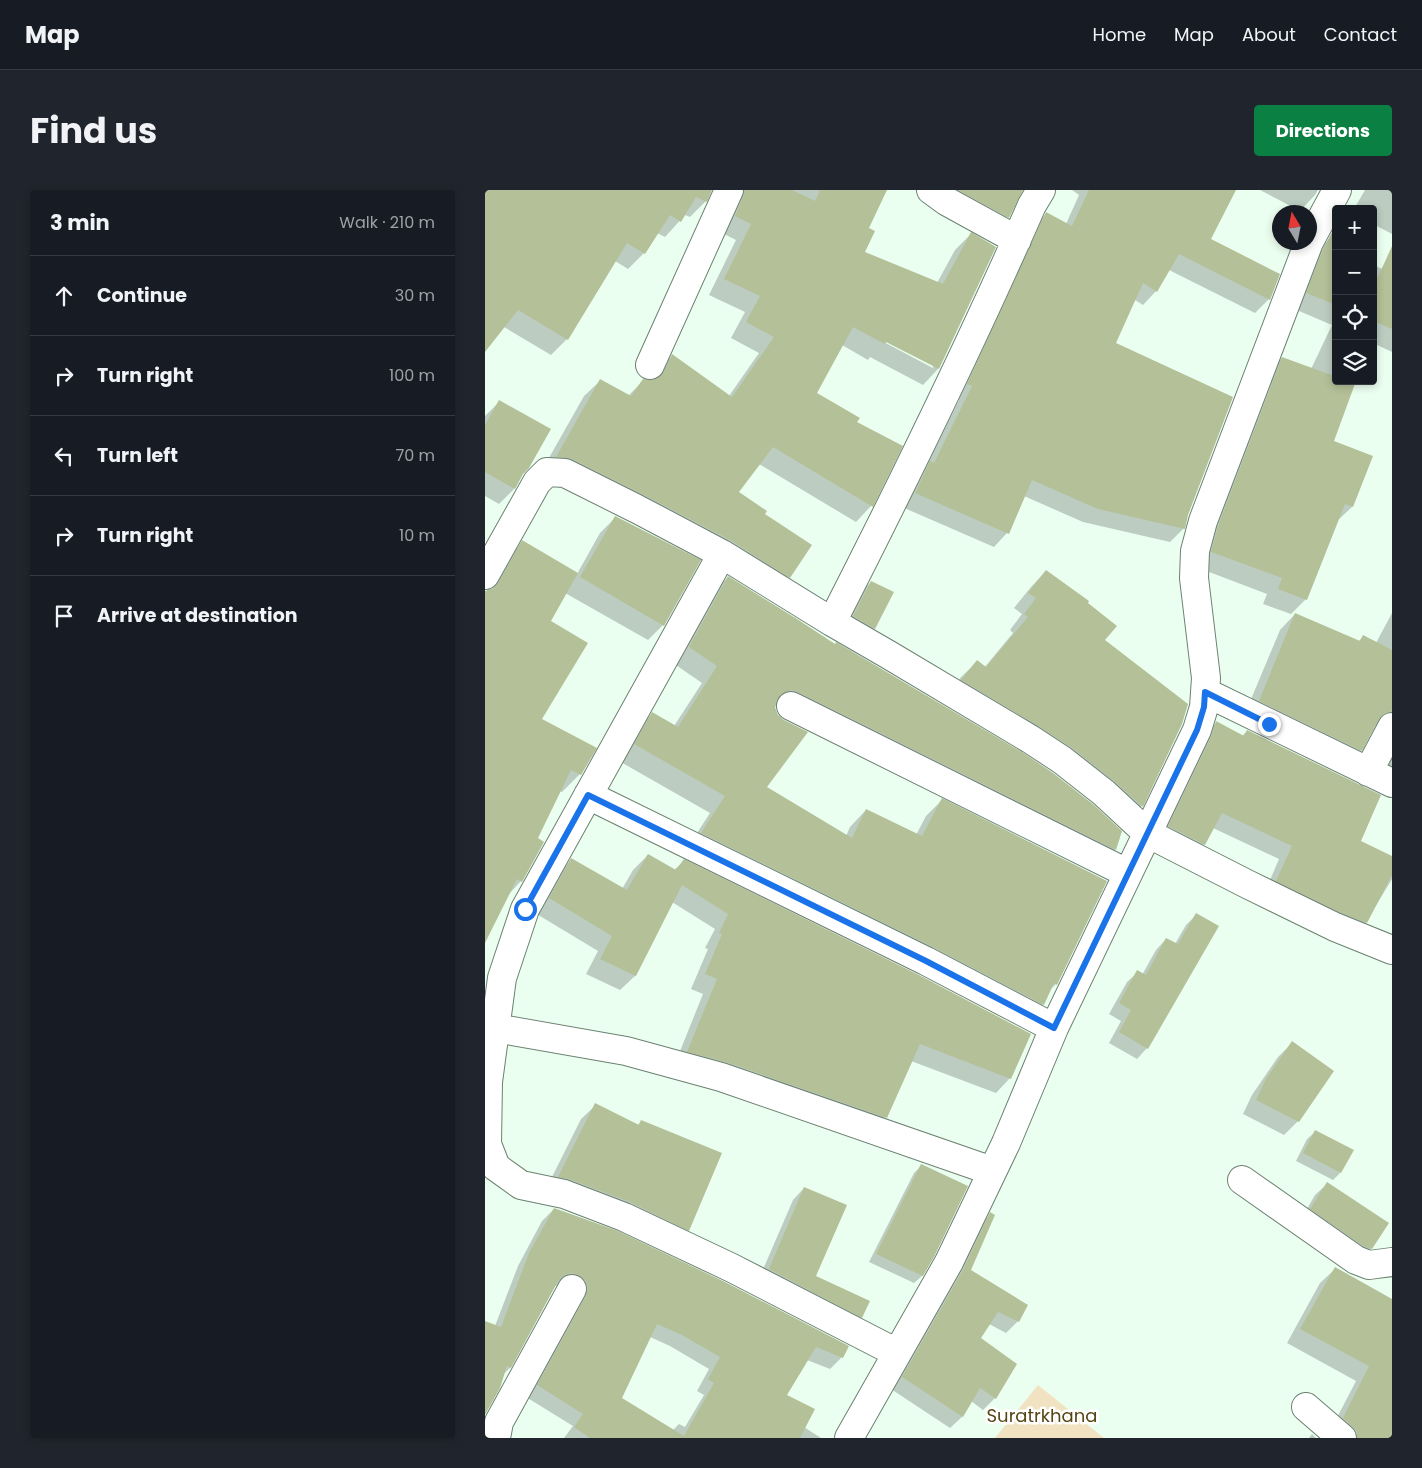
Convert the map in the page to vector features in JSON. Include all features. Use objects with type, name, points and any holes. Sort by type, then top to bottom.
[{"type":"street","points":[[650,365],[729,190]]},
{"type":"street","points":[[931,190],[946,201],[1017,240]]},
{"type":"street","points":[[831,622],[889,510],[974,336],[1032,204],[1041,190]]},
{"type":"street","points":[[1317,227],[1337,190]]},
{"type":"street","points":[[849,1438],[949,1262],[992,1171],[1054,1028],[1197,730],[1204,707],[1206,678],[1193,578],[1195,551],[1203,521],[1306,250]]},
{"type":"street","points":[[485,575],[537,482],[547,472],[565,473],[722,554],[831,622],[1030,739],[1104,793],[1147,833],[1335,927],[1392,950]]},
{"type":"street","points":[[722,554],[525,909],[502,978],[488,1082],[487,1144],[496,1167],[521,1185],[564,1194],[624,1217],[732,1268],[897,1354]]},
{"type":"street","points":[[1205,692],[1380,778],[1392,727]]},
{"type":"street","points":[[791,706],[1127,873]]},
{"type":"street","points":[[588,795],[926,961],[1054,1028]]},
{"type":"street","points":[[495,1028],[626,1051],[721,1077],[992,1171]]},
{"type":"street","points":[[1242,1180],[1356,1260],[1369,1265],[1392,1262]]},
{"type":"street","points":[[496,1438],[499,1422],[573,1289]]},
{"type":"street","points":[[1306,1407],[1342,1438]]},
{"type":"green space","name":"Suratrkhana","points":[[1038,1385],[1104,1438],[995,1438]]},
{"type":"building","points":[[485,190],[712,190],[707,202],[696,197],[681,222],[670,215],[645,254],[627,243],[568,340],[518,310],[485,352]]},
{"type":"building","points":[[744,190],[792,190],[815,201],[820,190],[887,190],[869,228],[875,231],[865,252],[943,284],[971,232],[996,247],[939,369],[853,327],[817,393],[860,418],[857,422],[903,446],[873,507],[773,447],[739,492],[767,511],[765,514],[812,545],[790,578],[730,540],[644,495],[572,459],[556,457],[600,379],[631,396],[643,379],[652,380],[659,377],[672,354],[732,397],[774,337],[746,322],[760,296],[724,279],[751,224],[735,216]]},
{"type":"building","points":[[958,190],[1023,190],[1009,218]]},
{"type":"building","points":[[1089,190],[1236,190],[1211,239],[1280,274],[1270,300],[1179,254],[1157,292],[1143,283],[1116,343],[1233,397],[1188,515],[1185,529],[1098,509],[1032,480],[1009,534],[915,493],[930,461],[934,463],[972,386],[967,384],[1046,212],[1072,226]]},
{"type":"building","points":[[1332,232],[1332,303],[1306,293],[1322,251]]},
{"type":"building","points":[[1392,246],[1392,329],[1377,323],[1377,279]]},
{"type":"building","points":[[1282,357],[1332,375],[1332,385],[1355,385],[1334,441],[1373,456],[1353,507],[1345,504],[1307,600],[1278,589],[1282,578],[1211,552],[1218,526]]},
{"type":"building","points":[[499,400],[551,429],[515,489],[485,472],[485,425]]},
{"type":"building","points":[[615,516],[701,560],[664,626],[580,577]]},
{"type":"building","points":[[522,540],[578,573],[551,621],[588,643],[542,719],[597,748],[581,775],[571,770],[538,838],[544,842],[522,882],[517,879],[485,943],[485,591],[493,589],[498,583]]},
{"type":"building","points":[[1046,570],[1089,601],[1088,603],[1117,626],[1105,640],[1188,704],[1182,724],[1143,807],[1071,747],[961,680],[977,660],[986,667],[1028,617],[1024,614],[1036,598],[1028,593]]},
{"type":"building","points":[[728,576],[835,644],[836,642],[1022,752],[1094,805],[1122,831],[1116,850],[798,692],[791,690],[783,693],[777,700],[775,707],[778,715],[808,732],[767,787],[852,838],[866,809],[922,836],[942,798],[1107,881],[1057,985],[1054,983],[1044,1005],[933,947],[701,833],[725,796],[634,744],[652,712],[678,727],[717,666],[689,647]]},
{"type":"building","points":[[871,581],[894,592],[875,629],[853,616]]},
{"type":"building","points":[[1295,613],[1360,641],[1363,635],[1392,650],[1392,711],[1384,714],[1379,719],[1362,751],[1259,701]]},
{"type":"building","points":[[1216,721],[1244,736],[1247,730],[1381,795],[1361,841],[1392,856],[1392,875],[1367,923],[1341,913],[1276,881],[1292,846],[1222,813],[1205,845],[1168,826],[1211,737]]},
{"type":"building","points":[[648,854],[676,870],[684,859],[919,975],[1031,1034],[1011,1079],[920,1044],[887,1118],[726,1062],[687,1052],[717,979],[705,974],[722,934],[719,933],[728,914],[682,885],[636,976],[600,959],[612,936],[549,898],[571,858],[627,890]]},
{"type":"building","points":[[1196,913],[1219,926],[1148,1049],[1119,1032],[1131,1010],[1119,1003],[1137,970],[1146,975],[1166,938],[1178,944]]},
{"type":"building","points":[[1292,1041],[1334,1071],[1299,1122],[1256,1100],[1266,1079]]},
{"type":"building","points":[[595,1103],[639,1125],[641,1120],[722,1153],[689,1231],[630,1202],[569,1179],[558,1177]]},
{"type":"building","points":[[1315,1130],[1354,1150],[1341,1173],[1303,1153]]},
{"type":"building","points":[[921,1164],[968,1186],[923,1276],[876,1254]]},
{"type":"building","points":[[1327,1182],[1389,1223],[1372,1249],[1363,1246],[1310,1209]]},
{"type":"building","points":[[804,1187],[847,1205],[816,1276],[870,1301],[862,1318],[769,1269]]},
{"type":"building","points":[[554,1208],[618,1231],[725,1282],[849,1346],[843,1358],[816,1347],[787,1395],[815,1409],[800,1438],[590,1438],[574,1427],[583,1414],[537,1385],[586,1296],[588,1288],[586,1281],[572,1273],[564,1275],[558,1281],[511,1368],[507,1366],[500,1388],[485,1415],[485,1321],[501,1327],[529,1253]],"holes":[[[657,1324],[682,1335],[720,1357],[708,1379],[714,1383],[684,1436],[622,1398]]]},
{"type":"building","points":[[990,1212],[995,1215],[971,1270],[1028,1305],[1019,1322],[998,1312],[981,1338],[1017,1364],[996,1399],[980,1388],[963,1417],[902,1377],[963,1270]]},
{"type":"building","points":[[1335,1267],[1392,1299],[1392,1438],[1357,1438],[1357,1432],[1343,1418],[1369,1366],[1300,1329]]},
{"type":"route","points":[[525,909],[588,795],[926,961],[1054,1028],[1197,730],[1204,707],[1205,692],[1269,724]]}]
